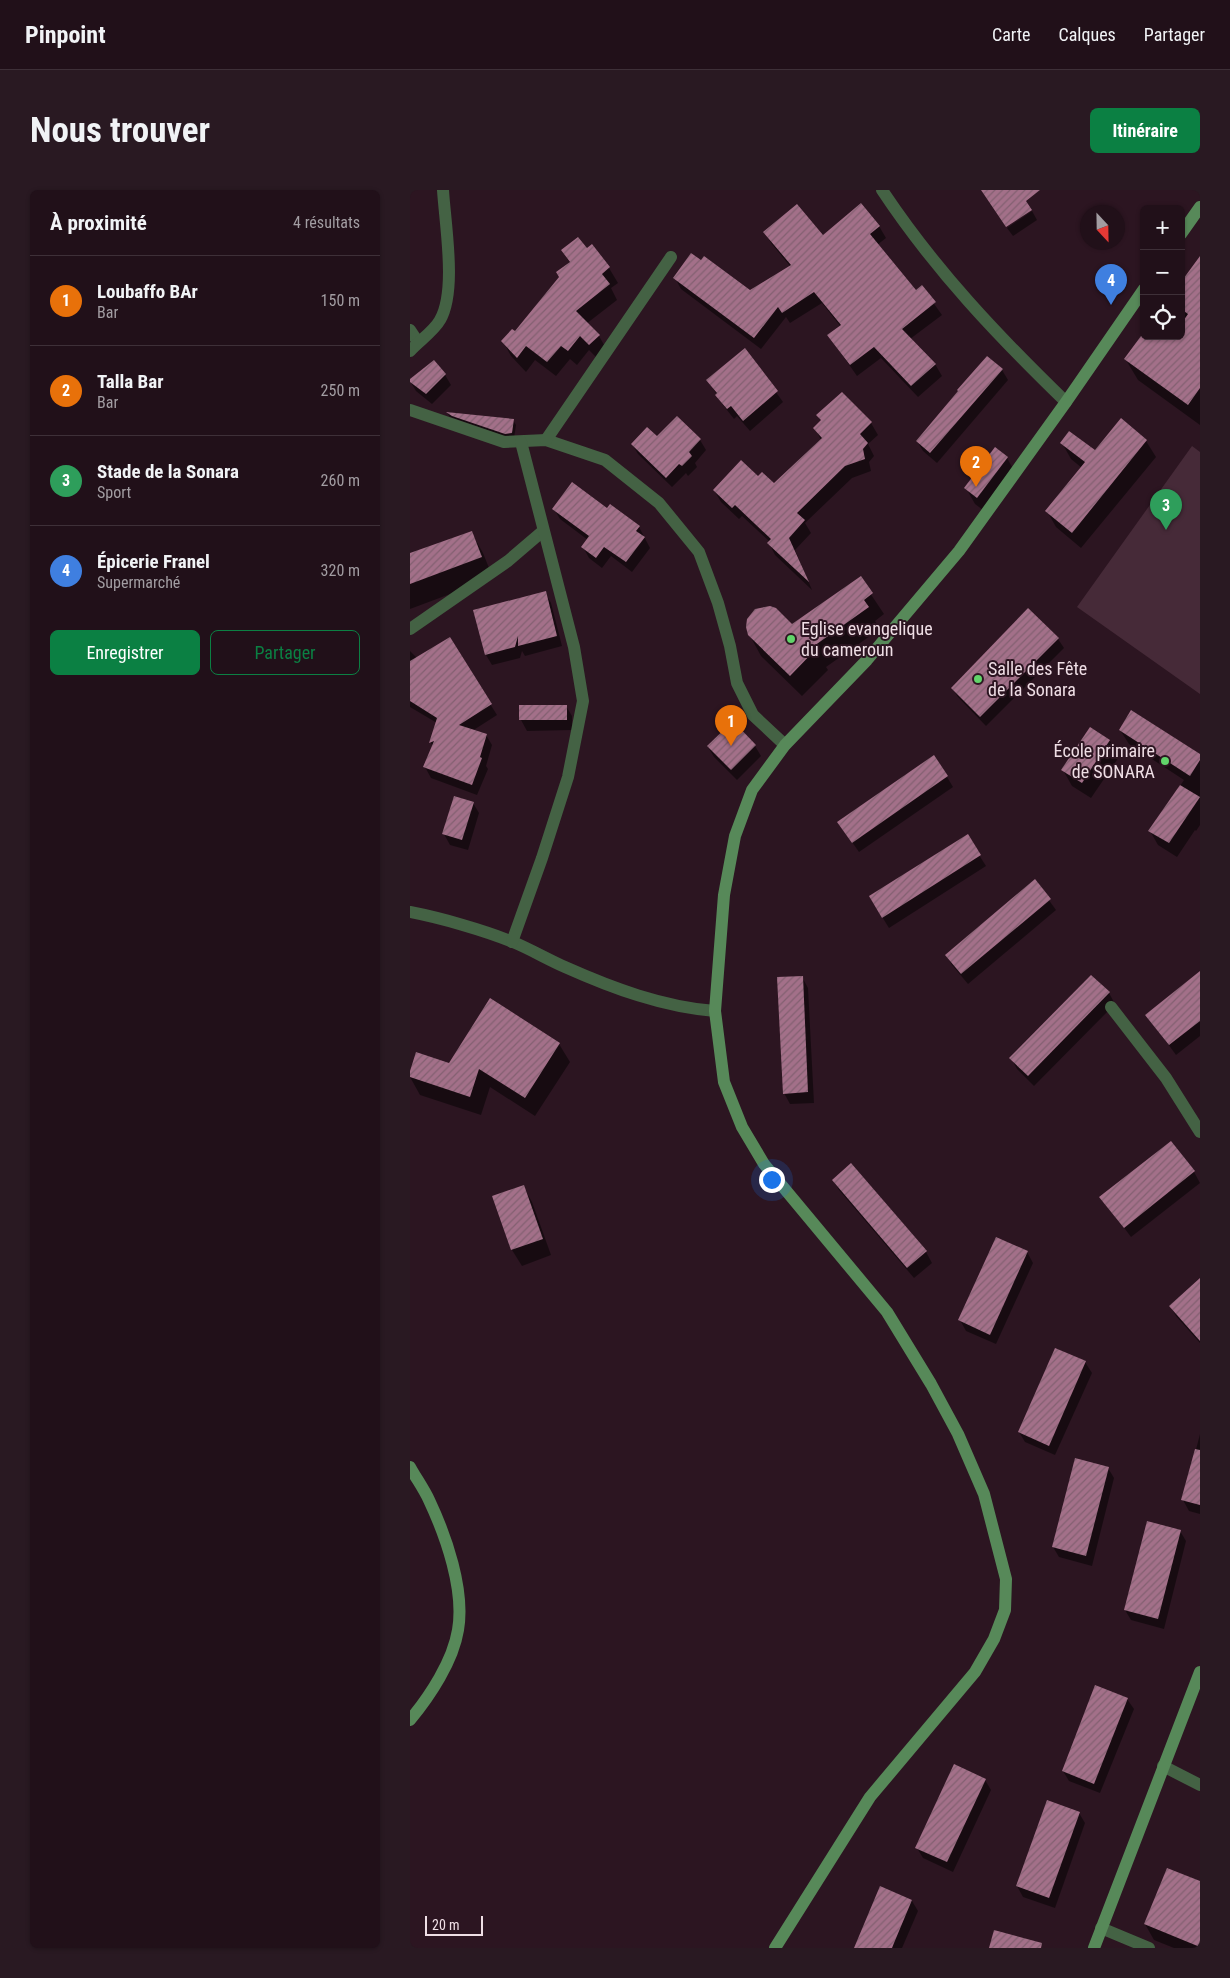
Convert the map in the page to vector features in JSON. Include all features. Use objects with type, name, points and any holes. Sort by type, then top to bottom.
[{"type":"street","points":[[410,330],[414,346],[439,322],[448,303],[449,285],[443,190]]},
{"type":"street","points":[[882,190],[964,299],[1014,352],[1066,402]]},
{"type":"street","points":[[1185,228],[1200,206]]},
{"type":"street","points":[[546,440],[671,257]]},
{"type":"street","points":[[775,1948],[870,1797],[975,1672],[994,1639],[1005,1610],[1006,1579],[984,1494],[958,1434],[931,1384],[887,1312],[764,1164],[742,1127],[724,1082],[715,1011],[724,895],[735,836],[752,790],[785,744],[867,660],[959,551],[1140,295]]},
{"type":"street","points":[[410,410],[504,442],[546,440],[605,460],[659,502],[699,552],[718,603],[730,646],[737,683],[753,714],[785,744]]},
{"type":"street","points":[[512,942],[568,777],[583,702],[574,647],[521,442]]},
{"type":"street","points":[[410,629],[508,562],[543,531]]},
{"type":"street","points":[[410,912],[427,915],[512,942],[572,970],[646,998],[683,1007],[715,1011]]},
{"type":"street","points":[[1111,1007],[1166,1078],[1200,1132]]},
{"type":"street","points":[[410,1467],[429,1498],[445,1538],[454,1573],[459,1606],[458,1630],[447,1664],[424,1703],[410,1720]]},
{"type":"street","points":[[1094,1948],[1200,1672]]},
{"type":"street","points":[[1163,1766],[1200,1785]]},
{"type":"street","points":[[1101,1928],[1149,1948]]},
{"type":"shaded area","points":[[1192,446],[1200,452],[1200,694],[1077,607]]},
{"type":"building","points":[[981,190],[1040,190],[1026,201],[1032,210],[1006,227]]},
{"type":"building","points":[[861,203],[880,226],[870,234],[916,290],[922,285],[936,302],[902,329],[936,364],[911,386],[874,347],[850,365],[827,335],[841,325],[814,292],[782,313],[778,307],[754,338],[673,278],[691,253],[701,260],[704,256],[750,290],[791,265],[763,232],[797,204],[823,235]]},
{"type":"building","points":[[578,237],[587,248],[592,244],[610,267],[602,274],[610,284],[576,311],[600,335],[589,345],[580,336],[568,351],[561,346],[547,362],[526,346],[517,358],[501,341],[512,329],[515,331],[559,277],[556,272],[570,262],[561,250]]},
{"type":"building","points":[[1200,256],[1200,388],[1188,405],[1124,359],[1140,337],[1140,340],[1185,340],[1185,318],[1188,314],[1185,312],[1185,277]]},
{"type":"building","points":[[745,348],[778,391],[743,421],[731,406],[727,409],[715,395],[717,393],[706,380]]},
{"type":"building","points":[[987,356],[1003,369],[930,453],[916,441]]},
{"type":"building","points":[[434,360],[446,374],[426,394],[410,382],[410,379]]},
{"type":"building","points":[[842,392],[872,422],[860,434],[868,443],[863,449],[865,459],[845,466],[797,513],[805,520],[789,538],[809,582],[767,543],[771,539],[735,505],[732,508],[713,490],[741,460],[758,476],[762,472],[774,483],[822,438],[813,428],[821,420],[816,415]]},
{"type":"building","points":[[446,412],[514,419],[512,433],[505,434],[452,416]]},
{"type":"building","points":[[677,416],[701,439],[689,452],[692,456],[682,466],[679,464],[666,478],[631,444],[647,427],[657,436]]},
{"type":"building","points":[[1121,418],[1147,440],[1072,533],[1045,511],[1085,462],[1060,443],[1069,431],[1095,450]]},
{"type":"building","points":[[995,447],[1008,457],[977,498],[964,488]]},
{"type":"building","points":[[572,482],[607,508],[610,504],[640,526],[636,531],[645,537],[626,562],[604,547],[596,558],[581,547],[589,536],[552,509]]},
{"type":"building","points":[[472,531],[482,557],[410,584],[410,553]]},
{"type":"building","points":[[861,576],[873,593],[864,600],[869,607],[814,646],[817,648],[790,676],[748,635],[747,619],[755,609],[770,606],[776,608],[792,624]]},
{"type":"building","points":[[546,591],[557,636],[518,646],[518,636],[515,647],[485,655],[473,610]]},
{"type":"building","points":[[1028,608],[1059,638],[980,717],[951,688]]},
{"type":"building","points":[[450,637],[492,704],[459,725],[487,734],[480,757],[482,758],[472,785],[423,767],[434,741],[429,743],[437,718],[410,701],[410,661]]},
{"type":"building","points":[[519,705],[567,705],[567,720],[519,720]]},
{"type":"building","points":[[1131,710],[1200,754],[1200,760],[1190,776],[1119,730]]},
{"type":"building","points":[[733,721],[756,745],[731,770],[707,746]]},
{"type":"building","points":[[1090,727],[1110,740],[1082,783],[1061,770]]},
{"type":"building","points":[[934,755],[948,776],[852,843],[837,822]]},
{"type":"building","points":[[1180,785],[1200,797],[1169,843],[1148,831]]},
{"type":"building","points":[[454,796],[474,802],[462,840],[442,834]]},
{"type":"building","points":[[968,834],[981,855],[882,918],[869,896]]},
{"type":"building","points":[[1035,879],[1051,899],[961,974],[945,955]]},
{"type":"building","points":[[1200,971],[1200,1021],[1169,1045],[1145,1015]]},
{"type":"building","points":[[1091,975],[1110,992],[1028,1076],[1009,1058]]},
{"type":"building","points":[[803,976],[808,1092],[783,1094],[777,977]]},
{"type":"building","points":[[490,998],[560,1043],[525,1098],[479,1069],[470,1097],[410,1077],[416,1052],[449,1063]]},
{"type":"building","points":[[1171,1141],[1195,1171],[1124,1228],[1099,1197]]},
{"type":"building","points":[[851,1163],[927,1251],[907,1268],[832,1180]]},
{"type":"building","points":[[524,1185],[543,1239],[511,1250],[492,1196]]},
{"type":"building","points":[[996,1237],[1028,1251],[990,1335],[958,1320]]},
{"type":"building","points":[[1200,1278],[1200,1341],[1169,1306]]},
{"type":"building","points":[[1055,1348],[1086,1361],[1049,1446],[1018,1432]]},
{"type":"building","points":[[1195,1449],[1200,1450],[1200,1505],[1181,1500]]},
{"type":"building","points":[[1075,1458],[1109,1467],[1086,1556],[1052,1547]]},
{"type":"building","points":[[1147,1521],[1181,1530],[1158,1619],[1124,1610]]},
{"type":"building","points":[[1095,1685],[1128,1698],[1094,1784],[1062,1771]]},
{"type":"building","points":[[954,1764],[986,1779],[947,1862],[915,1848]]},
{"type":"building","points":[[1047,1800],[1080,1812],[1049,1898],[1016,1886]]},
{"type":"building","points":[[1167,1868],[1200,1881],[1200,1947],[1144,1924]]},
{"type":"building","points":[[880,1886],[912,1900],[892,1948],[854,1948]]},
{"type":"building","points":[[994,1930],[1042,1943],[1041,1948],[989,1948]]},
{"type":"place","name":"Épicerie Franel","points":[[1111,305]]},
{"type":"place","name":"Talla Bar","points":[[976,487]]},
{"type":"place","name":"Stade de la Sonara","points":[[1166,530]]},
{"type":"place","name":"Eglise evangelique du cameroun","points":[[791,639]]},
{"type":"place","name":"Salle des Fête de la Sonara","points":[[978,679]]},
{"type":"place","name":"Loubaffo BAr","points":[[731,746]]},
{"type":"place","name":"École primaire de SONARA","points":[[1165,761]]}]
